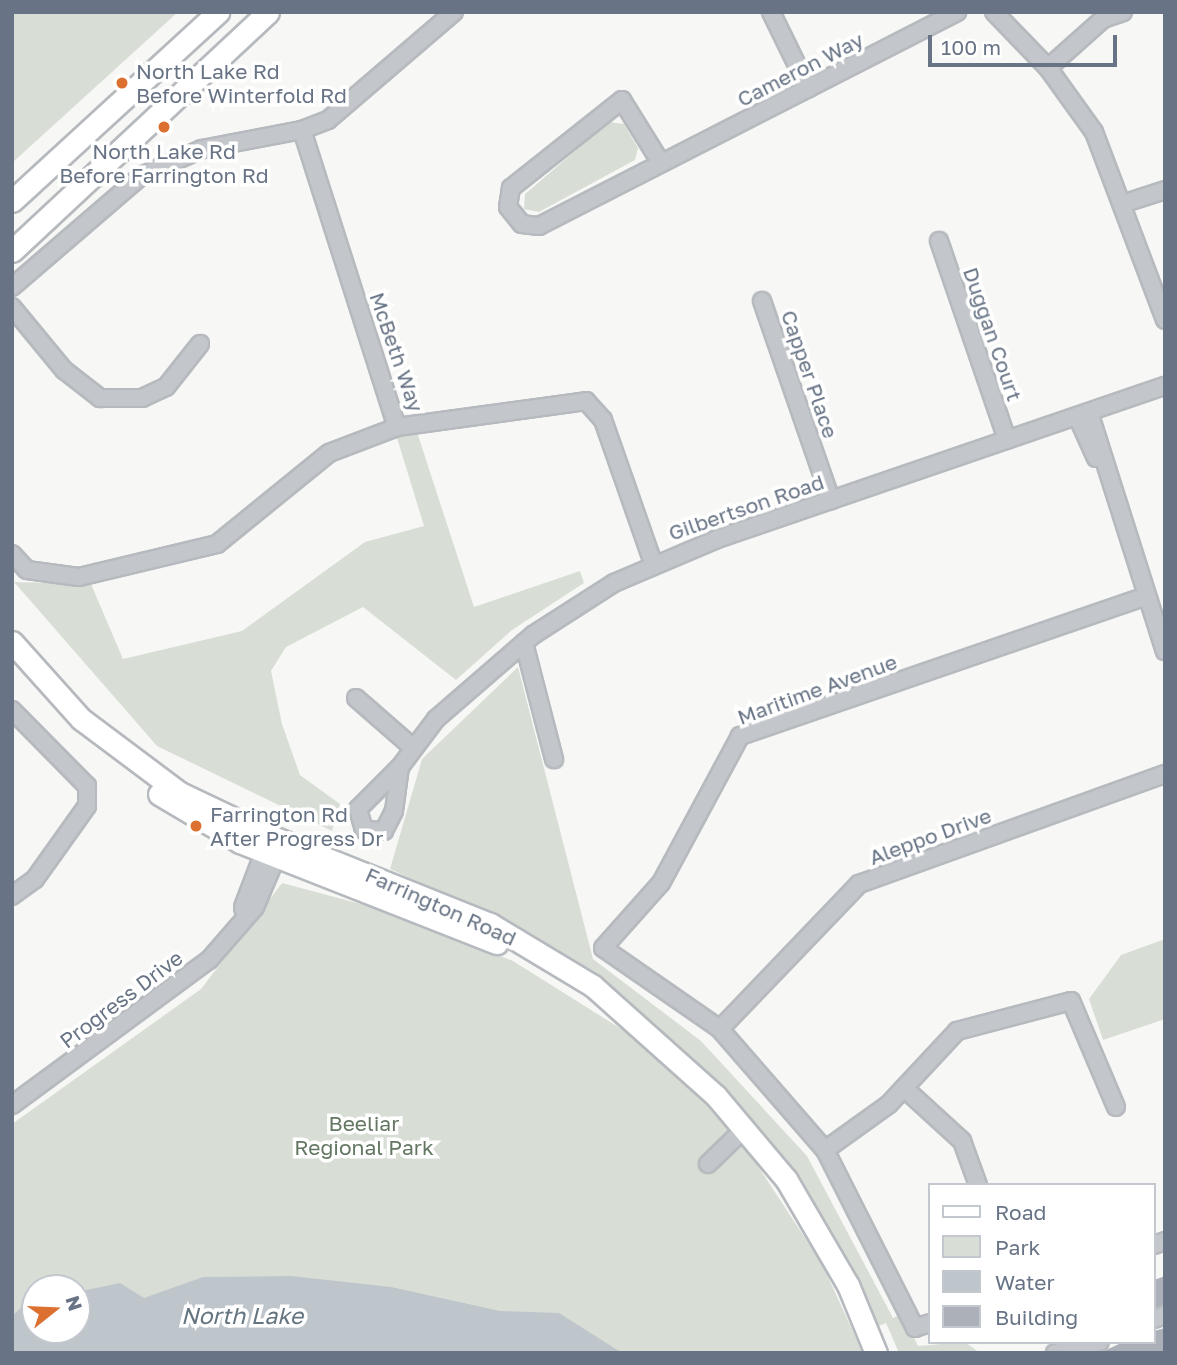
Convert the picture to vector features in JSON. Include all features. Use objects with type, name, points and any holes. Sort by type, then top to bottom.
[{"type":"main road","points":[[12,251],[268,12]]},
{"type":"main road","points":[[12,201],[214,15]]},
{"type":"main road","name":"Farrington Road","points":[[12,642],[81,719],[128,758],[189,798],[274,847]]},
{"type":"main road","name":"Farrington Road","points":[[12,663],[55,710],[116,763],[176,807],[482,936],[626,1017],[745,1128],[821,1234],[876,1353]]},
{"type":"street","points":[[12,287],[141,176],[202,149],[302,130],[328,120],[454,12]]},
{"type":"street","points":[[771,12],[808,88]]},
{"type":"street","name":"Cameron Way","points":[[661,163],[622,100],[511,188],[508,207],[522,223],[539,226],[958,12]]},
{"type":"street","points":[[994,12],[1048,68],[1094,132],[1125,203],[1165,320]]},
{"type":"street","points":[[1048,68],[1103,19],[1123,12]]},
{"type":"street","name":"McBeth Way","points":[[302,130],[397,427],[586,401],[603,420],[653,563]]},
{"type":"street","points":[[1125,203],[1165,190]]},
{"type":"street","name":"Duggan Court","points":[[939,241],[1007,440]]},
{"type":"street","name":"Capper Place","points":[[762,301],[831,500]]},
{"type":"street","points":[[12,307],[64,370],[100,398],[142,398],[166,387],[200,344]]},
{"type":"street","name":"Gilbertson Road","points":[[400,767],[411,746],[524,643],[653,563],[1165,386]]},
{"type":"street","points":[[1083,414],[1104,468],[1165,651]]},
{"type":"street","points":[[12,554],[27,570],[79,577],[217,544],[329,453],[397,427]]},
{"type":"street","name":"Maritime Avenue","points":[[720,1029],[603,948],[661,883],[740,736],[1147,596]]},
{"type":"street","points":[[524,643],[554,759]]},
{"type":"street","points":[[356,698],[411,746]]},
{"type":"street","points":[[12,710],[87,786],[87,806],[35,879],[12,896]]},
{"type":"street","name":"Aleppo Drive","points":[[720,1029],[859,884],[1165,775]]},
{"type":"street","name":"Progress Drive","points":[[12,1105],[209,960],[255,907],[274,847]]},
{"type":"street","points":[[825,1150],[904,1088],[957,1031],[1071,1001],[1116,1107]]},
{"type":"street","points":[[720,1029],[825,1150],[923,1325]]},
{"type":"street","points":[[904,1088],[962,1141],[977,1183]]},
{"type":"street","points":[[709,1164],[745,1128]]},
{"type":"street","points":[[1056,1353],[1094,1346]]},
{"type":"green space","points":[[12,12],[178,12],[12,163]]},
{"type":"green space","points":[[609,122],[624,124],[638,148],[635,160],[539,212],[524,209],[525,194]]},
{"type":"green space","points":[[417,432],[474,607],[580,571],[584,583],[512,630],[456,680],[363,607],[286,647],[271,671],[282,724],[300,775],[340,804],[332,831],[157,746],[14,582],[91,584],[123,659],[242,631],[365,542],[424,526],[397,438]]},
{"type":"green space","points":[[518,667],[593,959],[701,1041],[807,1156],[893,1318],[903,1314],[918,1346],[968,1344],[980,1353],[899,1353],[886,1323],[874,1328],[740,1109],[619,994],[508,924],[390,869],[422,759]]},
{"type":"green space","name":"Beeliar Regional Park","points":[[282,883],[387,911],[513,961],[650,1047],[739,1137],[822,1264],[863,1353],[12,1353],[12,1124],[201,989]]},
{"type":"green space","points":[[1165,939],[1165,1019],[1103,1040],[1089,999],[1121,955]]},
{"type":"water","name":"North Lake","points":[[291,1276],[391,1287],[500,1311],[559,1313],[622,1353],[12,1353],[12,1316],[21,1308],[21,1344],[91,1344],[91,1289],[120,1283],[144,1298],[203,1277]]},
{"type":"building","points":[[1165,1276],[1165,1305],[1156,1307],[1156,1279]]},
{"type":"building","points":[[1165,1328],[1165,1353],[1100,1353],[1119,1344],[1156,1344],[1156,1330]]},
{"type":"place","name":"North Lake Rd Before Winterfold Rd","points":[[122,83]]},
{"type":"place","name":"North Lake Rd Before Farrington Rd","points":[[164,127]]},
{"type":"place","name":"Farrington Rd After Progress Dr","points":[[196,826]]}]
